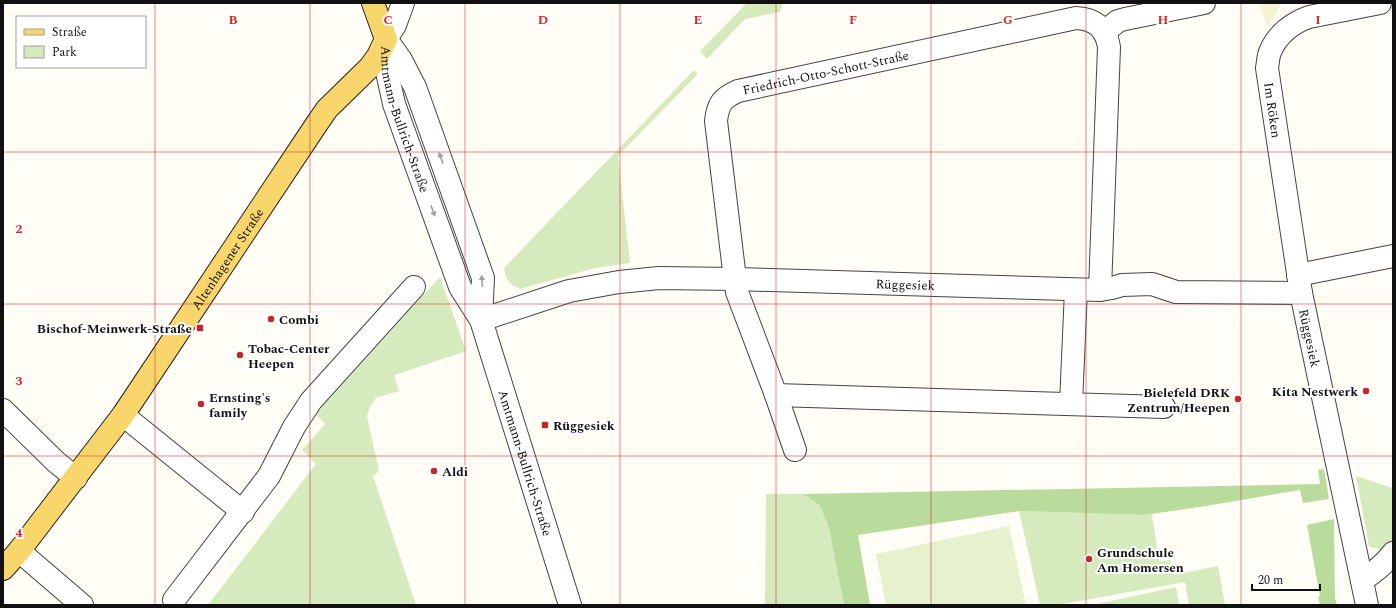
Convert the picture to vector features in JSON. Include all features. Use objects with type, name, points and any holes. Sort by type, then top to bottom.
[{"type":"main road","points":[[373,3],[386,39]]},
{"type":"main road","name":"Altenhagener Straße","points":[[3,569],[20,551],[123,415],[316,125],[332,104],[370,66],[378,56],[386,39]]},
{"type":"street","points":[[386,39],[395,25],[403,3]]},
{"type":"street","points":[[1100,290],[1108,47],[1104,32],[1118,21],[1125,18],[1204,3]]},
{"type":"street","name":"Im Röken","points":[[1299,284],[1268,81],[1267,68],[1269,54],[1274,43],[1288,28],[1300,20],[1380,3]]},
{"type":"street","name":"Friedrich-Otto-Schott-Straße","points":[[735,279],[716,121],[720,104],[728,96],[738,91],[1076,18],[1090,21],[1100,26],[1104,32]]},
{"type":"street","name":"Amtmann-Bullrich-Straße","points":[[386,39],[401,60],[416,87],[483,278],[481,320],[570,605]]},
{"type":"street","points":[[1299,284],[1393,256]]},
{"type":"street","name":"Rüggesiek","points":[[481,320],[569,291],[594,286],[659,278],[1076,290],[1100,290],[1126,284],[1152,284],[1176,292],[1299,284],[1367,605]]},
{"type":"street","points":[[735,279],[737,292],[795,450]]},
{"type":"street","points":[[174,600],[243,512],[269,476],[294,427],[311,401],[414,286]]},
{"type":"street","points":[[1071,404],[1076,290]]},
{"type":"street","points":[[776,395],[1164,407]]},
{"type":"street","points":[[3,410],[56,462],[76,478]]},
{"type":"street","points":[[123,415],[243,512]]},
{"type":"street","points":[[20,551],[82,605]]},
{"type":"street","points":[[1362,580],[1375,573],[1393,553]]},
{"type":"shaded area","points":[[1258,3],[1282,3],[1268,27]]},
{"type":"green space","points":[[747,3],[783,3],[780,12],[745,19],[707,59],[700,51]]},
{"type":"green space","points":[[694,70],[698,74],[618,156],[630,263],[595,268],[520,289],[510,283],[507,279],[504,268]]},
{"type":"green space","points":[[440,277],[466,351],[394,375],[399,391],[376,398],[370,406],[367,416],[379,471],[373,476],[416,605],[208,605],[316,464],[302,450],[325,424],[316,414]]},
{"type":"green space","points":[[1324,469],[1329,499],[1303,503],[1300,490],[1144,515],[1019,511],[858,535],[870,605],[844,605],[829,528],[820,506],[803,494],[1320,484],[1318,470]]},
{"type":"green space","points":[[1356,476],[1393,488],[1393,540],[1385,547],[1379,549],[1369,546]]},
{"type":"green space","points":[[766,494],[803,494],[820,506],[829,528],[844,605],[765,605]]},
{"type":"green space","points":[[1019,511],[1152,514],[1159,561],[1170,560],[1173,575],[1218,566],[1225,605],[1189,605],[1185,582],[1057,605],[1040,605]]},
{"type":"green space","points":[[1334,519],[1335,598],[1337,605],[1320,605],[1318,597],[1320,596],[1307,525]]},
{"type":"green space","points":[[1009,526],[1026,605],[886,605],[876,554]]},
{"type":"green space","points":[[1176,587],[1179,605],[1092,605]]},
{"type":"place","name":"Combi","points":[[271,319]]},
{"type":"place","name":"Bischof-Meinwerk-Straße","points":[[200,328]]},
{"type":"place","name":"Tobac-Center Heepen","points":[[240,355]]},
{"type":"place","name":"Kita Nestwerk","points":[[1366,391]]},
{"type":"place","name":"Bielefeld DRK Zentrum/Heepen","points":[[1238,399]]},
{"type":"place","name":"Ernsting's family","points":[[201,404]]},
{"type":"place","name":"Rüggesiek","points":[[545,425]]},
{"type":"place","name":"Aldi","points":[[434,471]]},
{"type":"place","name":"Grundschule Am Homersen","points":[[1089,559]]}]
